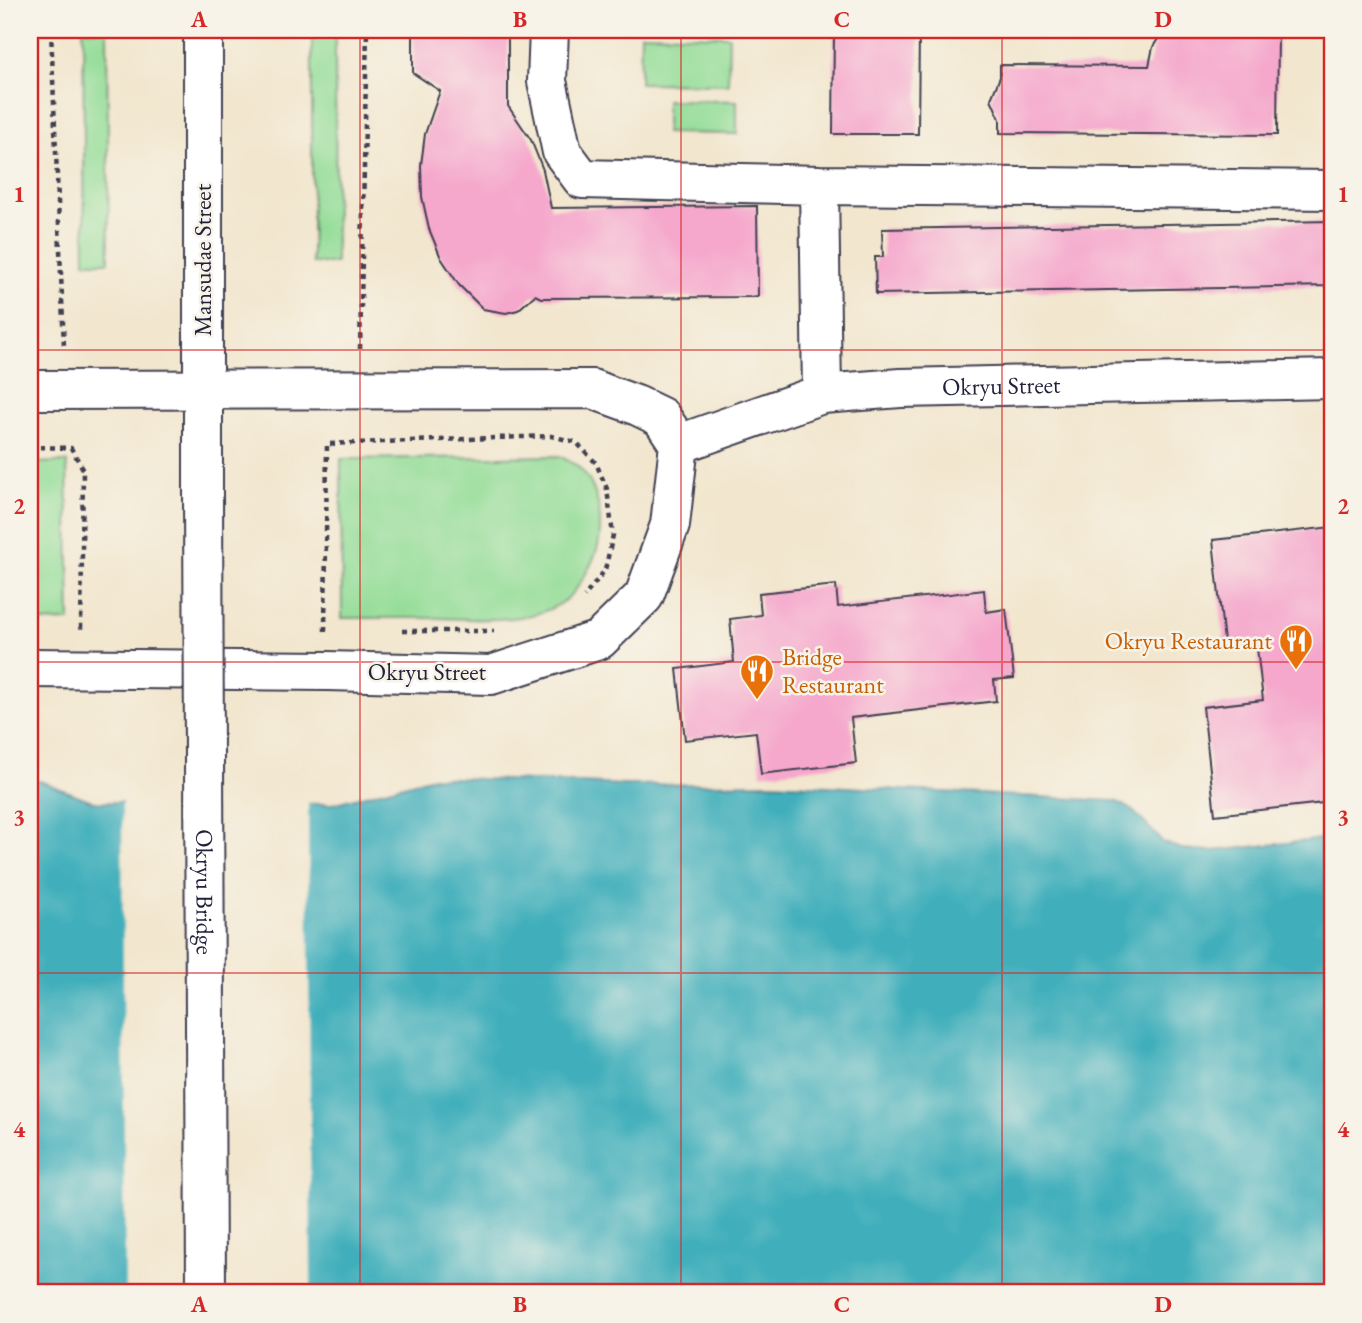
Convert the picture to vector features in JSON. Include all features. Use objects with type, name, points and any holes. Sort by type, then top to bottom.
[{"type":"street","name":"Mansudae Street","points":[[203,30],[203,490]]},
{"type":"street","points":[[549,30],[547,81],[562,152],[582,179],[1332,190]]},
{"type":"street","points":[[819,184],[822,394]]},
{"type":"street","name":"Okryu Street","points":[[30,668],[491,675],[599,640],[644,596],[670,526],[679,444],[822,394],[900,388],[1332,379]]},
{"type":"street","points":[[30,390],[592,389],[661,416],[679,444]]},
{"type":"street","name":"Okryu Bridge","points":[[203,490],[206,1293]]},
{"type":"path","points":[[51,30],[64,347]]},
{"type":"path","points":[[360,349],[367,30]]},
{"type":"path","points":[[325,631],[327,444],[551,436],[576,442],[596,463],[607,489],[613,535],[605,570],[581,602]]},
{"type":"path","points":[[30,447],[71,448],[83,469],[81,635]]},
{"type":"path","points":[[392,631],[498,631]]},
{"type":"green space","points":[[83,30],[107,30],[109,262],[85,262]]},
{"type":"green space","points":[[312,30],[335,30],[336,263],[312,263]]},
{"type":"green space","points":[[641,34],[729,36],[728,84],[640,83]]},
{"type":"green space","points":[[666,100],[737,101],[737,134],[666,133]]},
{"type":"green space","points":[[560,456],[578,467],[589,481],[596,497],[600,523],[599,540],[592,561],[581,582],[560,604],[532,615],[501,619],[342,618],[341,459]]},
{"type":"green space","points":[[67,462],[70,621],[30,622],[30,463]]},
{"type":"water","points":[[433,777],[627,785],[771,783],[1116,801],[1133,811],[1164,843],[1182,849],[1212,851],[1332,838],[1332,1293],[30,1293],[30,781],[40,781],[95,802],[332,804]]},
{"type":"pier","points":[[122,799],[308,800],[311,1293],[125,1293]]},
{"type":"building","points":[[413,30],[508,30],[508,106],[531,140],[543,170],[551,208],[757,206],[758,297],[541,298],[535,295],[518,310],[506,313],[483,309],[459,285],[441,258],[429,229],[422,197],[421,165],[425,134],[440,91],[413,73]]},
{"type":"building","points":[[834,30],[919,30],[918,134],[833,134]]},
{"type":"building","points":[[1167,30],[1278,30],[1277,135],[1000,133],[1000,119],[991,99],[1000,77],[1000,65],[1149,66],[1153,47]]},
{"type":"building","points":[[1332,221],[1332,286],[876,294],[875,257],[883,257],[882,229]]},
{"type":"building","name":"Okryu Restaurant","points":[[1332,527],[1332,802],[1215,815],[1203,707],[1263,700],[1256,639],[1224,642],[1213,540]]},
{"type":"building","points":[[836,585],[838,607],[984,590],[986,612],[1006,609],[1014,678],[994,680],[996,701],[851,718],[856,763],[761,774],[756,732],[685,740],[677,669],[734,662],[730,619],[761,615],[759,593]]},
{"type":"place","name":"Okryu Restaurant","points":[[1296,671]]},
{"type":"place","name":"Bridge Restaurant","points":[[757,701]]}]
